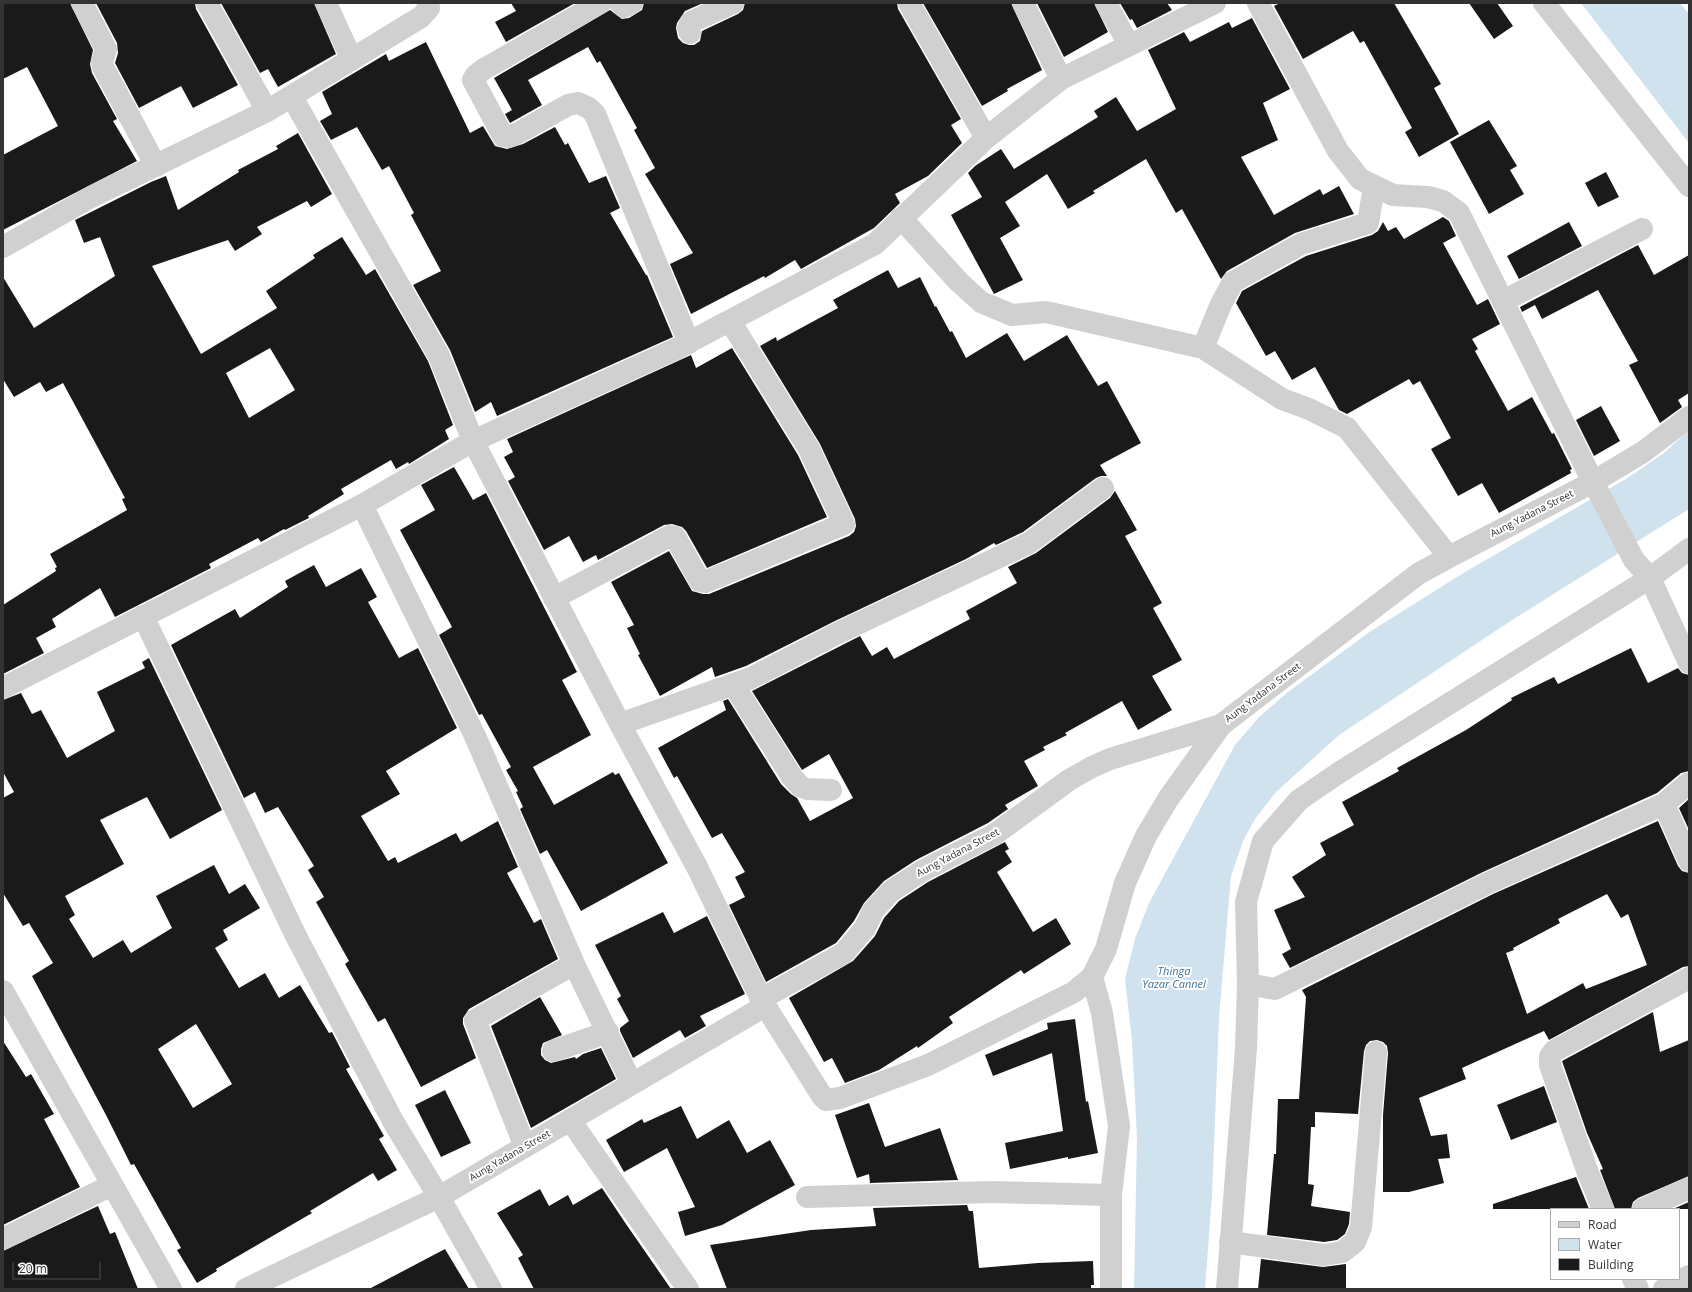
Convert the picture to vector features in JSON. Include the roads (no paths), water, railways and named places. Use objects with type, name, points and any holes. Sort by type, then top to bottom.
[{"type":"street","points":[[82,3],[106,49],[102,62],[103,67],[156,166]]},
{"type":"street","points":[[207,3],[267,112]]},
{"type":"street","points":[[326,3],[352,60]]},
{"type":"street","points":[[3,247],[91,197],[267,112],[421,17],[429,8],[428,3]]},
{"type":"street","points":[[600,3],[484,69],[476,75],[473,80],[503,136],[509,137],[518,133],[568,105],[578,103],[589,108],[595,114],[689,342]]},
{"type":"street","points":[[620,3],[624,7],[632,3]]},
{"type":"street","points":[[690,33],[688,28],[691,22],[733,3]]},
{"type":"street","points":[[909,3],[986,138]]},
{"type":"street","points":[[1023,3],[1061,79]]},
{"type":"street","points":[[1106,3],[1129,45]]},
{"type":"street","points":[[3,688],[362,505],[473,440],[689,342],[875,244],[986,138],[1061,79],[1215,3]]},
{"type":"street","points":[[1258,3],[1338,151],[1360,179],[1393,195],[1428,197],[1443,201],[1459,214],[1634,560],[1650,578],[1689,663]]},
{"type":"street","points":[[1544,3],[1689,186]]},
{"type":"street","points":[[292,97],[439,356],[473,440],[620,724],[697,867],[763,1002],[822,1096],[826,1100],[832,1100],[928,1065],[1074,992],[1092,977],[1106,949],[1125,883],[1146,836],[1168,799],[1221,724]]},
{"type":"street","points":[[1203,348],[1221,304],[1233,282],[1301,244],[1368,223],[1374,186]]},
{"type":"street","points":[[901,218],[958,281],[981,302],[1012,315],[1046,312],[1203,348],[1282,399],[1347,428],[1449,557]]},
{"type":"street","points":[[1503,301],[1642,229]]},
{"type":"street","points":[[554,598],[670,536],[675,538],[700,581],[710,582],[844,524],[809,449],[730,321]]},
{"type":"street","name":"Aung Yadana Street","points":[[246,1289],[439,1197],[632,1084],[844,953],[866,928],[873,911],[891,891],[922,871],[995,834],[1069,780],[1092,767],[1110,759],[1221,724],[1418,574],[1449,557],[1595,485],[1689,417]]},
{"type":"street","points":[[620,724],[751,678],[840,632],[1029,543],[1103,488]]},
{"type":"street","points":[[362,505],[474,736],[574,964],[632,1084]]},
{"type":"street","points":[[1227,1289],[1246,1048],[1248,984],[1246,902],[1263,841],[1299,800],[1340,772],[1650,578],[1689,549]]},
{"type":"street","points":[[143,616],[296,936],[394,1123],[439,1197],[491,1289]]},
{"type":"street","points":[[733,684],[792,777],[800,786],[807,789],[831,790]]},
{"type":"street","points":[[1248,984],[1275,989],[1488,882],[1664,804],[1689,783]]},
{"type":"street","points":[[1664,804],[1689,861]]},
{"type":"street","points":[[525,1147],[475,1020],[574,964]]},
{"type":"street","points":[[1092,977],[1102,1013],[1119,1126],[1111,1195],[1111,1289]]},
{"type":"street","points":[[1603,1208],[1588,1173],[1550,1065],[1550,1056],[1554,1051],[1689,978]]},
{"type":"street","points":[[3,991],[171,1289]]},
{"type":"street","points":[[553,1051],[608,1032]]},
{"type":"street","points":[[1230,1242],[1324,1256],[1342,1252],[1355,1242],[1362,1227],[1376,1052]]},
{"type":"street","points":[[570,1120],[688,1289]]},
{"type":"street","points":[[3,1239],[112,1186]]},
{"type":"street","points":[[1645,1208],[1689,1188]]},
{"type":"street","points":[[807,1197],[993,1192],[1111,1195]]},
{"type":"street","points":[[1664,1289],[1689,1276]]},
{"type":"street","points":[[1634,1280],[1638,1289]]},
{"type":"water","points":[[1581,3],[1680,3],[1689,14],[1689,143]]},
{"type":"water","name":"Thinga Yazar Cannel","points":[[1689,430],[1689,509],[1509,622],[1339,735],[1276,792],[1255,819],[1243,841],[1231,876],[1219,1018],[1212,1196],[1205,1289],[1134,1289],[1137,1138],[1132,1041],[1125,979],[1135,939],[1149,903],[1235,745],[1259,717],[1288,692],[1371,631],[1465,572],[1626,479],[1664,453]]}]
